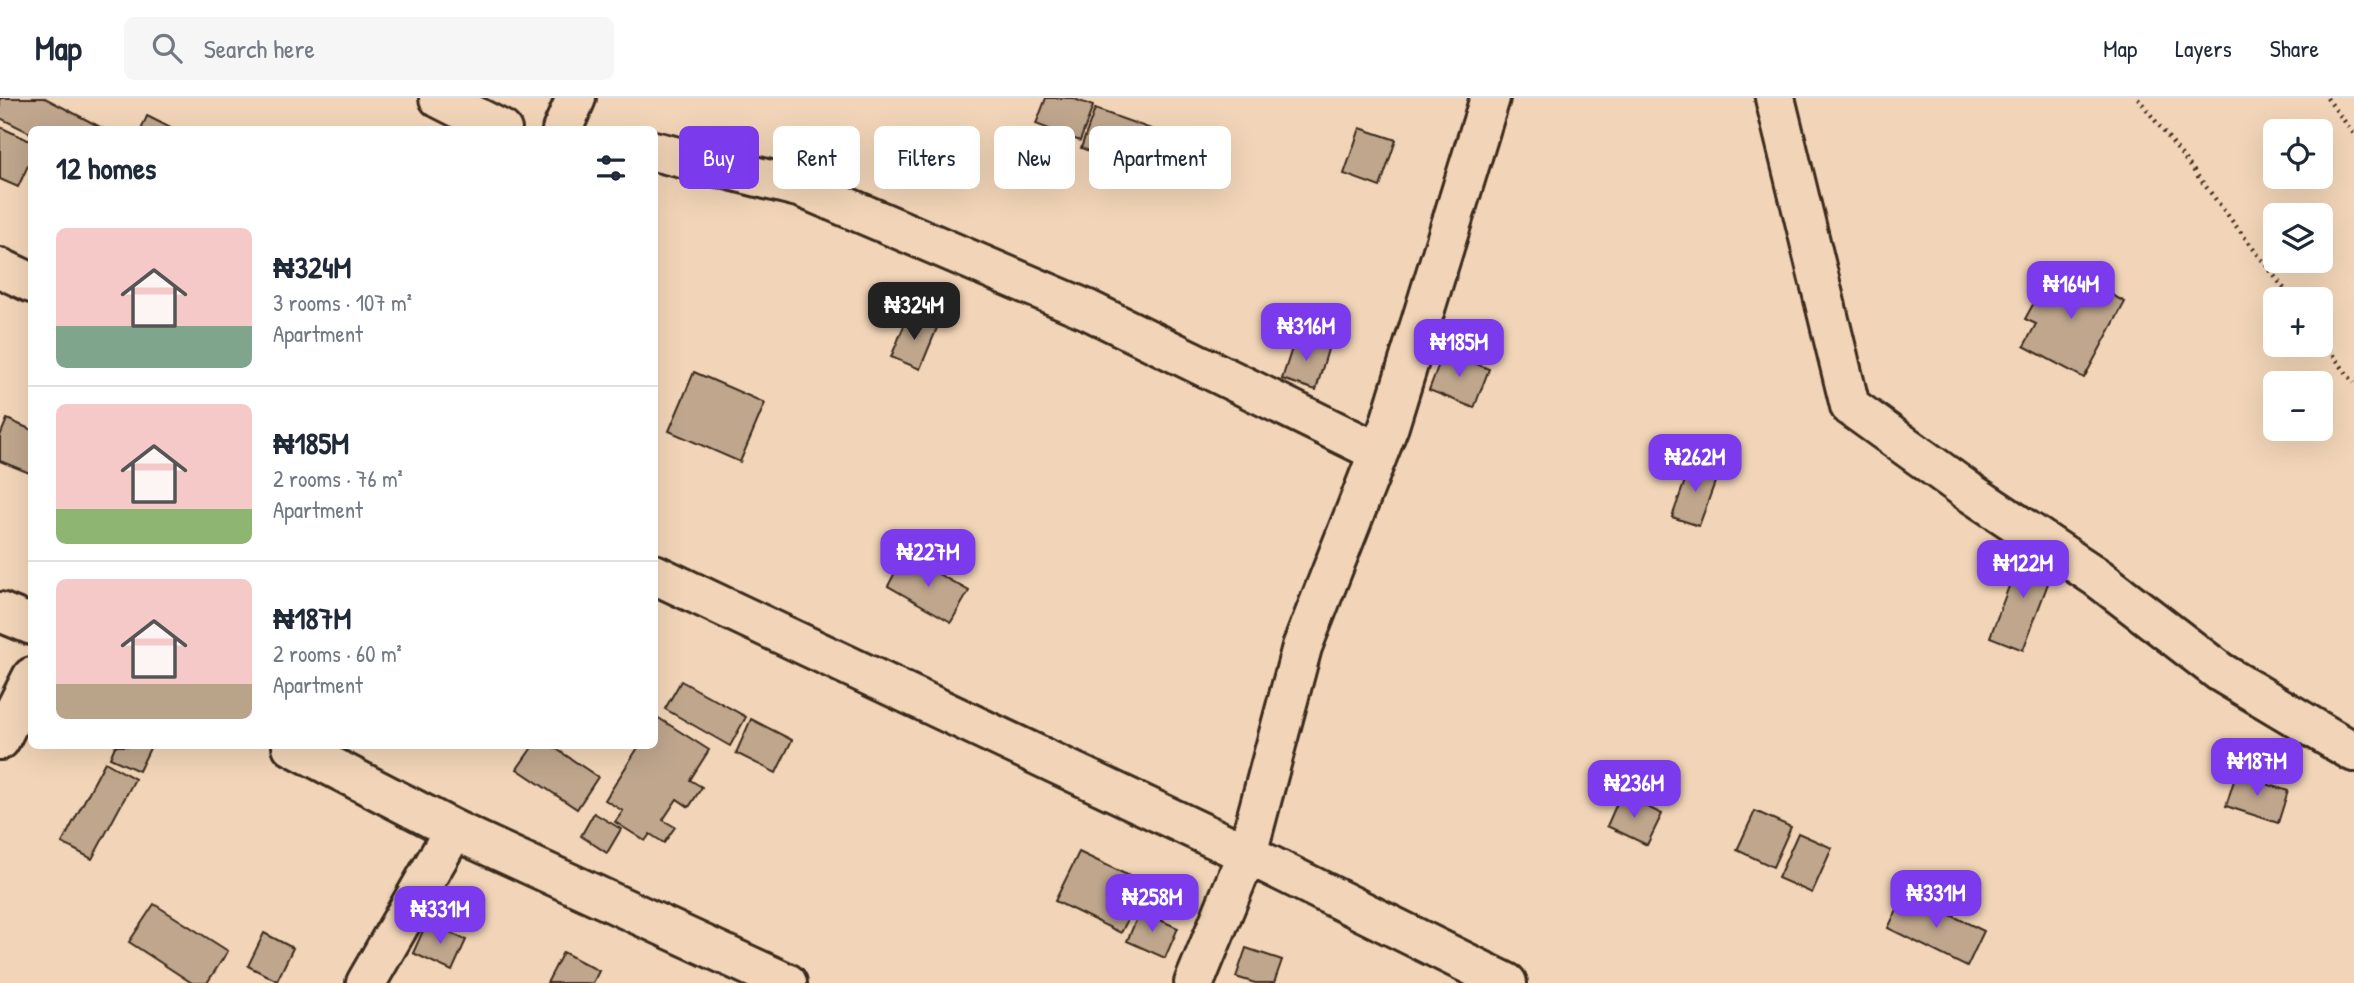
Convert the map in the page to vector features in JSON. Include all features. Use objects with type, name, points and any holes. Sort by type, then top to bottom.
[{"type":"street","points":[[439,98],[494,126]]},
{"type":"street","points":[[564,126],[576,98]]},
{"type":"street","points":[[1194,983],[1247,854],[1302,647],[1378,452],[1490,98]]},
{"type":"street","points":[[1775,98],[1850,406],[1968,491],[2098,578],[2220,672],[2354,752]]},
{"type":"street","points":[[658,152],[802,188],[1088,310],[1378,452]]},
{"type":"street","points":[[0,268],[28,281]]},
{"type":"street","points":[[658,576],[1247,854],[1507,983]]},
{"type":"street","points":[[0,612],[28,623]]},
{"type":"street","points":[[0,740],[28,685]]},
{"type":"street","points":[[298,749],[454,830],[787,983]]},
{"type":"street","points":[[366,983],[454,830]]},
{"type":"path","points":[[2138,98],[2283,287]]},
{"type":"path","points":[[2327,98],[2354,134]]},
{"type":"path","points":[[2333,355],[2354,383]]},
{"type":"building","points":[[0,98],[45,98],[98,126],[28,126],[28,132],[0,118]]},
{"type":"building","points":[[1046,98],[1072,98],[1093,106],[1080,141],[1075,139],[1075,126],[1036,124]]},
{"type":"building","points":[[1095,109],[1143,126],[1089,126],[1089,151],[1081,148]]},
{"type":"building","points":[[147,116],[167,126],[143,126]]},
{"type":"building","points":[[0,127],[28,140],[28,166],[18,187],[0,179]]},
{"type":"building","points":[[1360,128],[1396,140],[1380,187],[1344,174]]},
{"type":"building","points":[[2055,264],[2125,302],[2084,378],[2024,346],[2036,324],[2025,319]]},
{"type":"building","points":[[908,316],[937,328],[920,369],[891,357]]},
{"type":"building","points":[[1296,336],[1329,346],[1316,390],[1282,379]]},
{"type":"building","points":[[1444,351],[1489,369],[1474,408],[1429,390]]},
{"type":"building","points":[[694,372],[765,403],[740,462],[669,431]]},
{"type":"building","points":[[7,419],[28,428],[28,472],[0,461],[0,436]]},
{"type":"building","points":[[1692,461],[1719,471],[1699,526],[1672,517]]},
{"type":"building","points":[[2023,549],[2056,562],[2023,650],[1990,637]]},
{"type":"building","points":[[904,555],[969,591],[951,622],[888,586]]},
{"type":"building","points":[[681,681],[746,717],[730,746],[665,709]]},
{"type":"building","points":[[658,718],[709,750],[690,780],[702,787],[689,807],[677,799],[663,820],[675,827],[664,843],[650,834],[645,841],[615,822],[623,811],[605,800],[637,749],[658,749]]},
{"type":"building","points":[[751,719],[792,740],[776,773],[736,753]]},
{"type":"building","points":[[114,749],[150,749],[139,771],[110,758]]},
{"type":"building","points":[[531,749],[556,749],[598,777],[577,809],[517,769]]},
{"type":"building","points":[[105,762],[135,779],[92,859],[62,843]]},
{"type":"building","points":[[2236,774],[2288,791],[2278,823],[2226,806]]},
{"type":"building","points":[[1621,794],[1662,814],[1647,845],[1607,826]]},
{"type":"building","points":[[1755,811],[1791,827],[1773,867],[1737,850]]},
{"type":"building","points":[[594,813],[621,829],[607,853],[581,836]]},
{"type":"building","points":[[1798,833],[1832,848],[1812,893],[1778,878]]},
{"type":"building","points":[[1079,852],[1146,884],[1121,933],[1055,901]]},
{"type":"building","points":[[1905,893],[1984,931],[1967,967],[1888,928]]},
{"type":"building","points":[[154,904],[228,951],[207,983],[192,983],[129,942]]},
{"type":"building","points":[[1140,911],[1178,928],[1165,958],[1127,941]]},
{"type":"building","points":[[427,922],[466,940],[452,971],[413,953]]},
{"type":"building","points":[[264,933],[293,948],[277,981],[248,966]]},
{"type":"building","points":[[1246,948],[1282,960],[1274,983],[1255,983],[1236,977]]},
{"type":"building","points":[[563,952],[599,971],[593,983],[547,983]]}]
